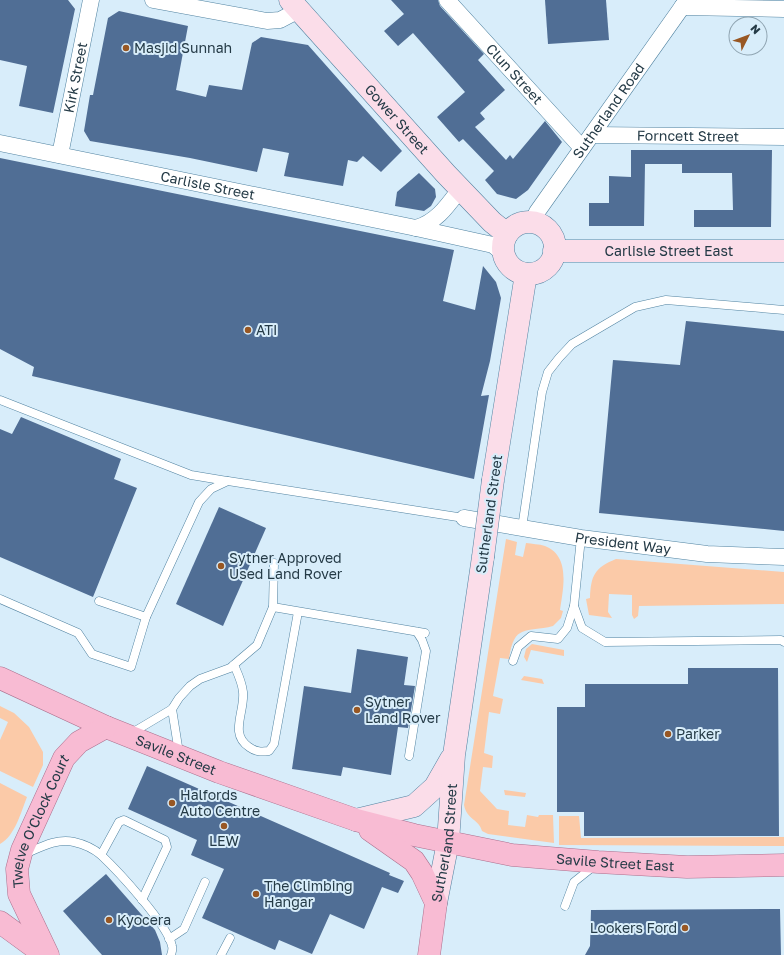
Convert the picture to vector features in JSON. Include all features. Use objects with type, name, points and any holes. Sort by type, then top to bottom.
[{"type":"main road","name":"Gower Street","points":[[295,5],[460,189],[492,222],[505,243]]},
{"type":"main road","points":[[532,223],[546,230],[551,236],[554,251],[552,261],[545,269],[536,273],[526,274],[518,272],[506,261],[505,243],[519,225],[532,223]]},
{"type":"main road","name":"Carlisle Street East","points":[[554,251],[784,250]]},
{"type":"main road","name":"Sutherland Street","points":[[429,955],[436,903],[448,842],[454,755],[482,557],[526,274]]},
{"type":"main road","name":"Savile Street","points":[[0,678],[106,727],[219,772],[356,820],[448,842]]},
{"type":"main road","name":"Twelve O'Clock Court","points":[[47,955],[19,894],[17,869],[20,856],[23,845],[64,758],[79,742],[106,727]]},
{"type":"main road","name":"Sutherland Street","points":[[356,820],[414,806],[435,787],[454,755]]},
{"type":"main road","name":"Savile Street","points":[[356,820],[405,853],[414,861],[422,873],[436,903]]},
{"type":"main road","name":"Savile Street East","points":[[448,842],[512,855],[598,862],[687,867],[779,868]]},
{"type":"main road","points":[[0,922],[47,955]]},
{"type":"street","name":"Kirk Street","points":[[60,155],[91,0]]},
{"type":"street","points":[[153,0],[267,21],[280,20],[295,5]]},
{"type":"street","name":"Clun Street","points":[[447,0],[582,148]]},
{"type":"street","points":[[684,3],[784,9]]},
{"type":"street","name":"Sutherland Road","points":[[532,223],[537,212],[684,3]]},
{"type":"street","name":"Forncett Street","points":[[592,135],[784,137]]},
{"type":"street","name":"Carlisle Street","points":[[0,143],[493,245],[505,243]]},
{"type":"street","points":[[416,228],[440,215],[460,189]]},
{"type":"street","name":"President Way","points":[[464,518],[581,538],[707,554],[784,557]]},
{"type":"lane","points":[[522,528],[542,392],[548,372],[572,344],[635,307],[666,300],[784,310]]},
{"type":"lane","points":[[0,400],[191,475],[464,518]]},
{"type":"lane","points":[[0,599],[78,633],[92,654],[131,667],[146,617],[199,502],[211,489],[228,481]]},
{"type":"lane","points":[[513,661],[518,647],[531,636],[558,639],[567,628],[574,606],[581,538]]},
{"type":"lane","points":[[128,736],[172,709],[179,698],[190,686],[200,679],[234,665],[257,645],[273,608],[274,563]]},
{"type":"lane","points":[[100,601],[146,617]]},
{"type":"lane","points":[[574,606],[582,628],[605,642],[781,640],[784,642]]},
{"type":"lane","points":[[273,608],[421,632],[426,651],[409,756]]},
{"type":"lane","points":[[234,665],[240,679],[243,693],[238,732],[241,742],[251,749],[260,752],[270,751],[274,744],[298,612]]},
{"type":"lane","points":[[172,709],[180,756]]},
{"type":"lane","points":[[101,855],[119,822],[124,820],[165,840],[167,847],[142,900]]},
{"type":"lane","points":[[20,856],[57,841],[66,840],[85,845],[101,855],[142,900],[164,929],[173,947],[171,955]]},
{"type":"lane","points":[[565,906],[574,882],[598,862]]},
{"type":"lane","points":[[169,939],[184,929],[205,882]]},
{"type":"lane","points":[[221,955],[230,938]]},
{"type":"shaded area","points":[[506,539],[517,542],[515,555],[523,557],[526,543],[545,546],[559,557],[563,574],[563,593],[560,610],[563,611],[561,618],[553,626],[529,630],[518,635],[511,648],[509,659],[500,658],[493,696],[503,699],[500,714],[489,712],[484,753],[493,756],[492,768],[483,767],[480,791],[497,809],[509,811],[508,825],[525,827],[527,815],[538,817],[539,815],[553,815],[554,843],[488,834],[482,831],[478,824],[470,817],[464,805]]},
{"type":"shaded area","points":[[616,559],[784,572],[784,604],[639,606],[638,616],[634,619],[632,615],[632,595],[609,594],[608,612],[612,618],[589,615],[586,599],[590,598],[593,578],[598,569]]},
{"type":"shaded area","points":[[532,644],[564,650],[564,656],[531,650],[527,662],[524,657],[526,649]]},
{"type":"shaded area","points":[[524,676],[542,679],[544,684],[521,680]]},
{"type":"shaded area","points":[[0,706],[14,713],[29,727],[43,752],[43,765],[33,787],[0,771],[0,740],[8,722],[0,718]]},
{"type":"shaded area","points":[[0,783],[27,797],[14,830],[0,844]]},
{"type":"shaded area","points":[[504,790],[526,793],[525,797],[505,795]]},
{"type":"shaded area","points":[[559,816],[579,816],[581,838],[784,837],[784,846],[559,845]]},
{"type":"building","points":[[0,0],[68,0],[75,9],[53,113],[19,106],[27,66],[0,60]]},
{"type":"building","points":[[391,0],[438,0],[440,6],[484,54],[478,60],[505,90],[480,113],[485,119],[475,127],[506,160],[510,155],[513,159],[545,121],[562,142],[528,190],[516,199],[497,194],[485,180],[494,171],[463,139],[459,142],[437,117],[465,92],[413,33],[398,46],[384,31],[404,14]]},
{"type":"building","points":[[545,0],[606,0],[609,40],[548,44]]},
{"type":"building","points":[[119,11],[188,26],[176,90],[206,97],[209,85],[242,90],[252,43],[261,37],[308,45],[402,151],[381,172],[363,156],[357,162],[348,160],[343,186],[284,176],[289,153],[263,148],[257,172],[190,158],[90,141],[84,131],[90,95],[93,95],[108,18]]},
{"type":"building","points":[[631,150],[772,150],[771,227],[694,227],[694,210],[733,210],[732,173],[682,173],[682,164],[645,164],[644,226],[589,226],[589,203],[609,203],[609,176],[631,177]]},
{"type":"building","name":"ATI","points":[[0,158],[454,250],[443,301],[475,310],[483,266],[496,282],[501,298],[490,361],[481,396],[489,395],[474,479],[32,376],[34,367],[0,349]]},
{"type":"building","points":[[419,173],[435,189],[436,197],[431,206],[424,211],[395,206],[397,192]]},
{"type":"building","points":[[686,321],[784,331],[784,531],[599,513],[613,360],[680,365]]},
{"type":"building","points":[[21,417],[121,459],[114,479],[137,488],[93,597],[0,557],[0,429],[12,434]]},
{"type":"building","name":"Sytner Approved Used Land Rover","points":[[219,507],[266,528],[223,626],[176,604]]},
{"type":"building","name":"Sytner Land Rover","points":[[357,649],[408,657],[404,685],[415,686],[408,728],[398,727],[391,775],[343,767],[341,776],[292,769],[304,686],[351,693]]},
{"type":"building","name":"Parker","points":[[688,668],[778,668],[779,836],[584,836],[584,812],[557,812],[557,707],[585,707],[585,684],[688,684]]},
{"type":"building","points":[[147,766],[390,873],[389,875],[404,881],[398,893],[382,887],[364,929],[330,914],[312,954],[279,940],[275,950],[202,918],[224,869],[191,855],[197,840],[128,809]]},
{"type":"building","name":"Kyocera","points":[[106,874],[155,930],[160,942],[162,955],[102,955],[63,911]]},
{"type":"building","name":"Lookers Ford","points":[[780,909],[781,955],[585,955],[590,946],[591,910]]},
{"type":"place","name":"Masjid Sunnah","points":[[126,48]]},
{"type":"place","name":"ATI","points":[[248,330]]},
{"type":"place","name":"Sytner Approved Used Land Rover","points":[[221,566]]},
{"type":"place","name":"Sytner Land Rover","points":[[357,710]]},
{"type":"place","name":"Parker","points":[[668,734]]},
{"type":"place","name":"Halfords Auto Centre","points":[[172,803]]},
{"type":"place","name":"LEW","points":[[224,826]]},
{"type":"place","name":"The Climbing Hangar","points":[[256,894]]},
{"type":"place","name":"Kyocera","points":[[109,920]]},
{"type":"place","name":"Lookers Ford","points":[[685,928]]}]
